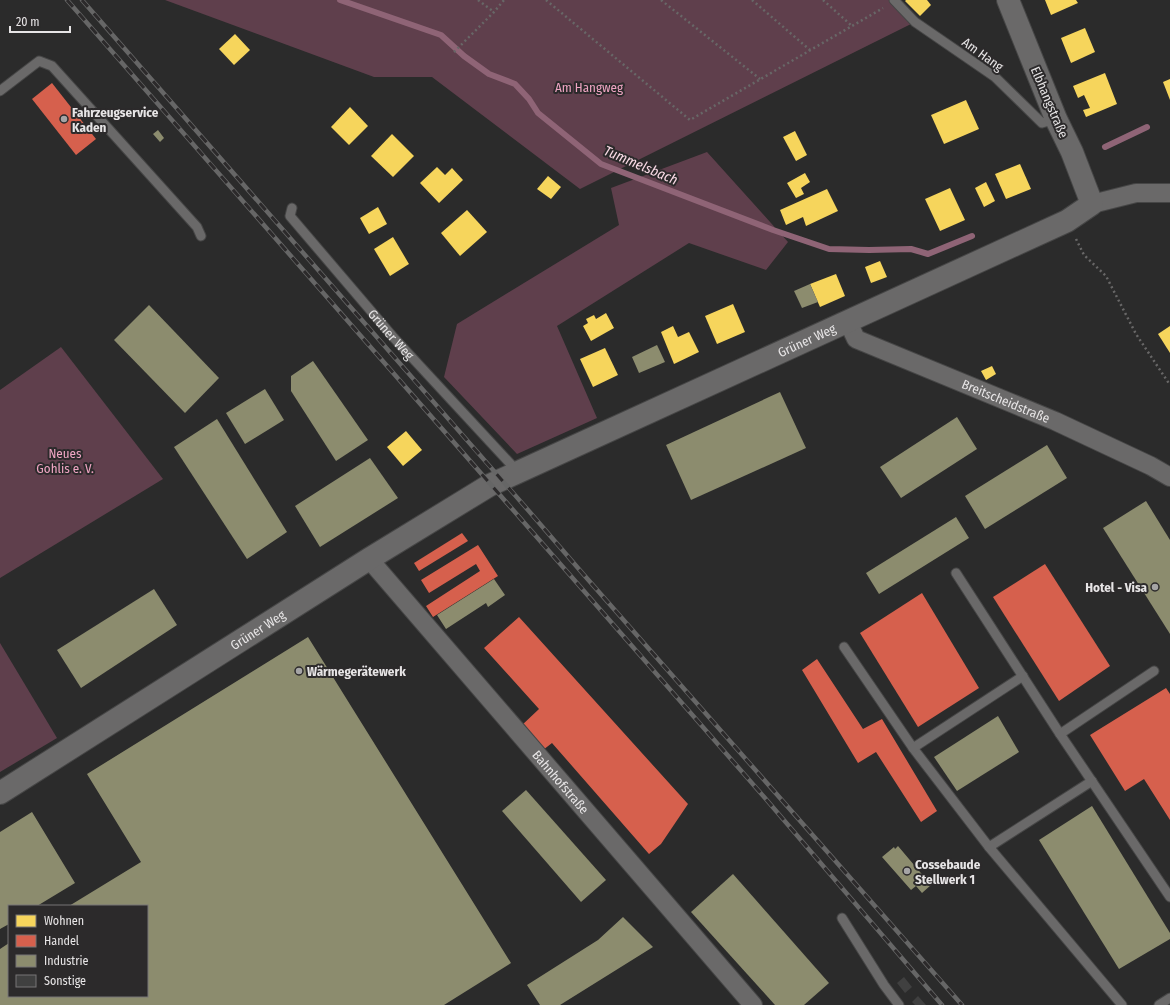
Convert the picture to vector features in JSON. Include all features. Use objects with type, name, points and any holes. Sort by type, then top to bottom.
[{"type":"street","name":"Elbhangstraße","points":[[1008,0],[1056,119],[1072,152],[1092,204]]},
{"type":"street","points":[[1092,204],[1136,193],[1170,193]]},
{"type":"street","name":"Grüner Weg","points":[[0,793],[490,484],[1067,221],[1092,204]]},
{"type":"street","name":"Breitscheidstraße","points":[[848,322],[856,339],[1056,421],[1151,466],[1170,478]]},
{"type":"street","name":"Bahnhofstraße","points":[[369,559],[753,1005]]},
{"type":"lane","name":"Am Hang","points":[[895,1],[915,22],[995,77],[1042,123],[1056,119]]},
{"type":"lane","points":[[0,91],[39,61],[52,66],[197,227],[201,236]]},
{"type":"lane","name":"Grüner Weg","points":[[292,208],[290,216],[394,338],[518,472]]},
{"type":"lane","points":[[956,573],[1060,734],[1170,897]]},
{"type":"lane","points":[[844,646],[913,748],[989,847],[1122,1005]]},
{"type":"lane","points":[[1060,734],[1154,671]]},
{"type":"lane","points":[[913,748],[1023,676]]},
{"type":"lane","points":[[989,847],[1092,781]]},
{"type":"lane","points":[[842,918],[884,985],[899,1005]]},
{"type":"lane","points":[[1159,1005],[1170,998]]},
{"type":"path","points":[[478,0],[494,12]]},
{"type":"path","points":[[454,52],[460,48],[504,0]]},
{"type":"path","points":[[546,0],[690,120],[895,1]]},
{"type":"path","points":[[661,0],[760,79]]},
{"type":"path","points":[[752,0],[810,50]]},
{"type":"path","points":[[823,0],[852,26]]},
{"type":"path","points":[[1067,221],[1084,255],[1106,276],[1136,334],[1170,385]]},
{"type":"green space","name":"Am Hangweg","points":[[165,0],[894,0],[915,22],[580,189],[432,77],[374,77]]},
{"type":"green space","points":[[707,152],[788,242],[766,270],[689,243],[557,326],[597,418],[517,454],[444,377],[457,324],[619,225],[611,188]]},
{"type":"green space","name":"Neues Gohlis e. V.","points":[[61,347],[163,479],[0,578],[0,390]]},
{"type":"green space","points":[[0,643],[57,738],[0,772]]},
{"type":"building: Wohnen","points":[[927,0],[931,5],[920,16],[905,1]]},
{"type":"building: Wohnen","points":[[1045,0],[1076,0],[1078,3],[1051,15]]},
{"type":"building: Wohnen","points":[[1085,28],[1095,52],[1071,63],[1061,38]]},
{"type":"building: Wohnen","points":[[235,34],[250,50],[234,65],[219,49]]},
{"type":"building: Wohnen","points":[[1105,73],[1117,104],[1086,117],[1083,110],[1090,108],[1084,95],[1078,98],[1073,86]]},
{"type":"building: Wohnen","points":[[1170,79],[1170,100],[1163,82]]},
{"type":"building: Wohnen","points":[[966,100],[979,129],[944,144],[931,115]]},
{"type":"building: Wohnen","points":[[350,107],[368,126],[349,145],[331,127]]},
{"type":"building: Wohnen","points":[[795,131],[807,155],[796,161],[783,137]]},
{"type":"building: Wohnen","points":[[392,134],[414,156],[393,177],[371,156]]},
{"type":"building: Wohnen","points":[[1020,164],[1031,189],[1006,199],[995,174]]},
{"type":"building: Wohnen","points":[[437,167],[445,175],[452,168],[463,180],[439,203],[420,183]]},
{"type":"building: Wohnen","points":[[805,173],[810,182],[801,188],[804,194],[796,198],[787,183]]},
{"type":"building: Wohnen","points":[[548,176],[561,187],[551,199],[537,189]]},
{"type":"building: Wohnen","points":[[986,182],[995,201],[984,207],[975,188]]},
{"type":"building: Wohnen","points":[[950,188],[965,220],[940,231],[925,199]]},
{"type":"building: Wohnen","points":[[827,189],[838,211],[806,226],[803,217],[786,225],[780,210]]},
{"type":"building: Wohnen","points":[[378,207],[387,224],[369,234],[360,218]]},
{"type":"building: Wohnen","points":[[467,210],[487,232],[460,256],[441,233]]},
{"type":"building: Wohnen","points":[[393,237],[409,264],[390,276],[374,249]]},
{"type":"building: Wohnen","points":[[880,261],[887,277],[871,283],[865,267]]},
{"type":"building: Wohnen","points":[[836,274],[845,296],[820,307],[810,284]]},
{"type":"building: Wohnen","points":[[733,304],[745,332],[717,344],[705,316]]},
{"type":"building: Wohnen","points":[[606,313],[614,328],[591,341],[583,326],[588,323],[586,319],[594,315],[596,319]]},
{"type":"building: Wohnen","points":[[673,326],[678,337],[689,332],[699,352],[674,364],[661,332]]},
{"type":"building: Wohnen","points":[[1170,326],[1170,353],[1158,334]]},
{"type":"building: Wohnen","points":[[605,348],[618,375],[593,387],[580,359]]},
{"type":"building: Wohnen","points":[[992,366],[996,374],[986,380],[981,371]]},
{"type":"building: Wohnen","points":[[406,431],[422,450],[403,466],[387,447]]},
{"type":"building: Handel","name":"Fahrzeugservice Kaden","points":[[52,83],[96,139],[76,155],[32,99]]},
{"type":"building: Handel","points":[[462,533],[468,541],[419,571],[414,563]]},
{"type":"building: Handel","points":[[478,545],[498,576],[433,617],[426,606],[480,571],[476,564],[429,593],[421,580]]},
{"type":"building: Handel","points":[[1045,564],[1110,666],[1059,701],[993,597]]},
{"type":"building: Handel","points":[[922,593],[979,688],[918,727],[860,633]]},
{"type":"building: Handel","points":[[519,617],[688,804],[661,844],[649,854],[552,743],[543,750],[521,726],[539,709],[484,648]]},
{"type":"building: Handel","points":[[817,659],[863,729],[882,719],[937,811],[921,822],[876,752],[858,763],[802,670]]},
{"type":"building: Handel","points":[[1166,688],[1170,694],[1170,820],[1144,779],[1125,791],[1090,735]]},
{"type":"building: Industrie","points":[[158,130],[164,138],[160,142],[153,134]]},
{"type":"building: Industrie","points":[[810,284],[818,302],[802,308],[794,291]]},
{"type":"building: Industrie","points":[[149,305],[219,378],[185,413],[114,340]]},
{"type":"building: Industrie","points":[[657,345],[665,362],[639,373],[632,357]]},
{"type":"building: Industrie","points":[[313,361],[368,440],[336,461],[291,391],[291,376]]},
{"type":"building: Industrie","points":[[265,389],[284,420],[245,444],[226,413]]},
{"type":"building: Industrie","points":[[780,392],[806,448],[691,500],[666,445]]},
{"type":"building: Industrie","points":[[957,417],[977,449],[901,498],[880,467]]},
{"type":"building: Industrie","points":[[217,419],[287,532],[247,559],[174,447]]},
{"type":"building: Industrie","points":[[1047,445],[1067,478],[985,529],[965,496]]},
{"type":"building: Industrie","points":[[370,458],[398,498],[320,547],[295,506]]},
{"type":"building: Industrie","name":"Hotel - Visa","points":[[1146,501],[1170,540],[1170,634],[1103,528]]},
{"type":"building: Industrie","points":[[956,517],[969,538],[879,594],[866,573]]},
{"type":"building: Industrie","points":[[494,579],[505,595],[488,607],[486,603],[446,629],[437,615]]},
{"type":"building: Industrie","points":[[154,589],[177,625],[81,688],[57,650]]},
{"type":"building: Industrie","points":[[308,637],[511,963],[444,1005],[0,1005],[0,949],[8,944],[8,997],[148,997],[148,905],[71,905],[141,862],[87,774]]},
{"type":"building: Industrie","points":[[998,716],[1019,752],[957,791],[934,757]]},
{"type":"building: Industrie","points":[[526,790],[606,880],[581,902],[502,811]]},
{"type":"building: Industrie","points":[[1092,806],[1170,933],[1170,939],[1119,969],[1039,840]]},
{"type":"building: Industrie","points":[[32,812],[75,883],[39,905],[8,905],[8,925],[0,929],[0,832]]},
{"type":"building: Industrie","name":"Cossebaude Stellwerk 1","points":[[898,846],[931,885],[922,893],[916,886],[911,890],[882,857],[894,847],[895,849]]},
{"type":"building: Industrie","points":[[733,874],[829,983],[804,1005],[775,1005],[691,912]]},
{"type":"building: Industrie","points":[[623,917],[653,947],[560,1005],[540,1005],[527,985],[598,940]]},
{"type":"building: Sonstige","points":[[904,977],[912,987],[905,993],[897,983]]},
{"type":"building: Sonstige","points":[[918,996],[926,1005],[915,1005],[912,1002]]},
{"type":"waterway","name":"Tummelsbach","points":[[340,0],[441,35],[464,56],[489,74],[515,84],[529,99],[538,113],[601,164],[773,230],[829,249],[911,249],[928,254],[972,236]]},
{"type":"waterway","name":"Tummelsbach","points":[[1105,147],[1147,127]]},
{"type":"railway","points":[[67,0],[765,798],[942,1005]]},
{"type":"railway","points":[[82,0],[962,1005]]},
{"type":"place","name":"Fahrzeugservice Kaden","points":[[64,119]]},
{"type":"place","name":"Hotel - Visa","points":[[1155,587]]},
{"type":"place","name":"Wärmegerätewerk","points":[[299,671]]},
{"type":"place","name":"Cossebaude Stellwerk 1","points":[[907,871]]}]
